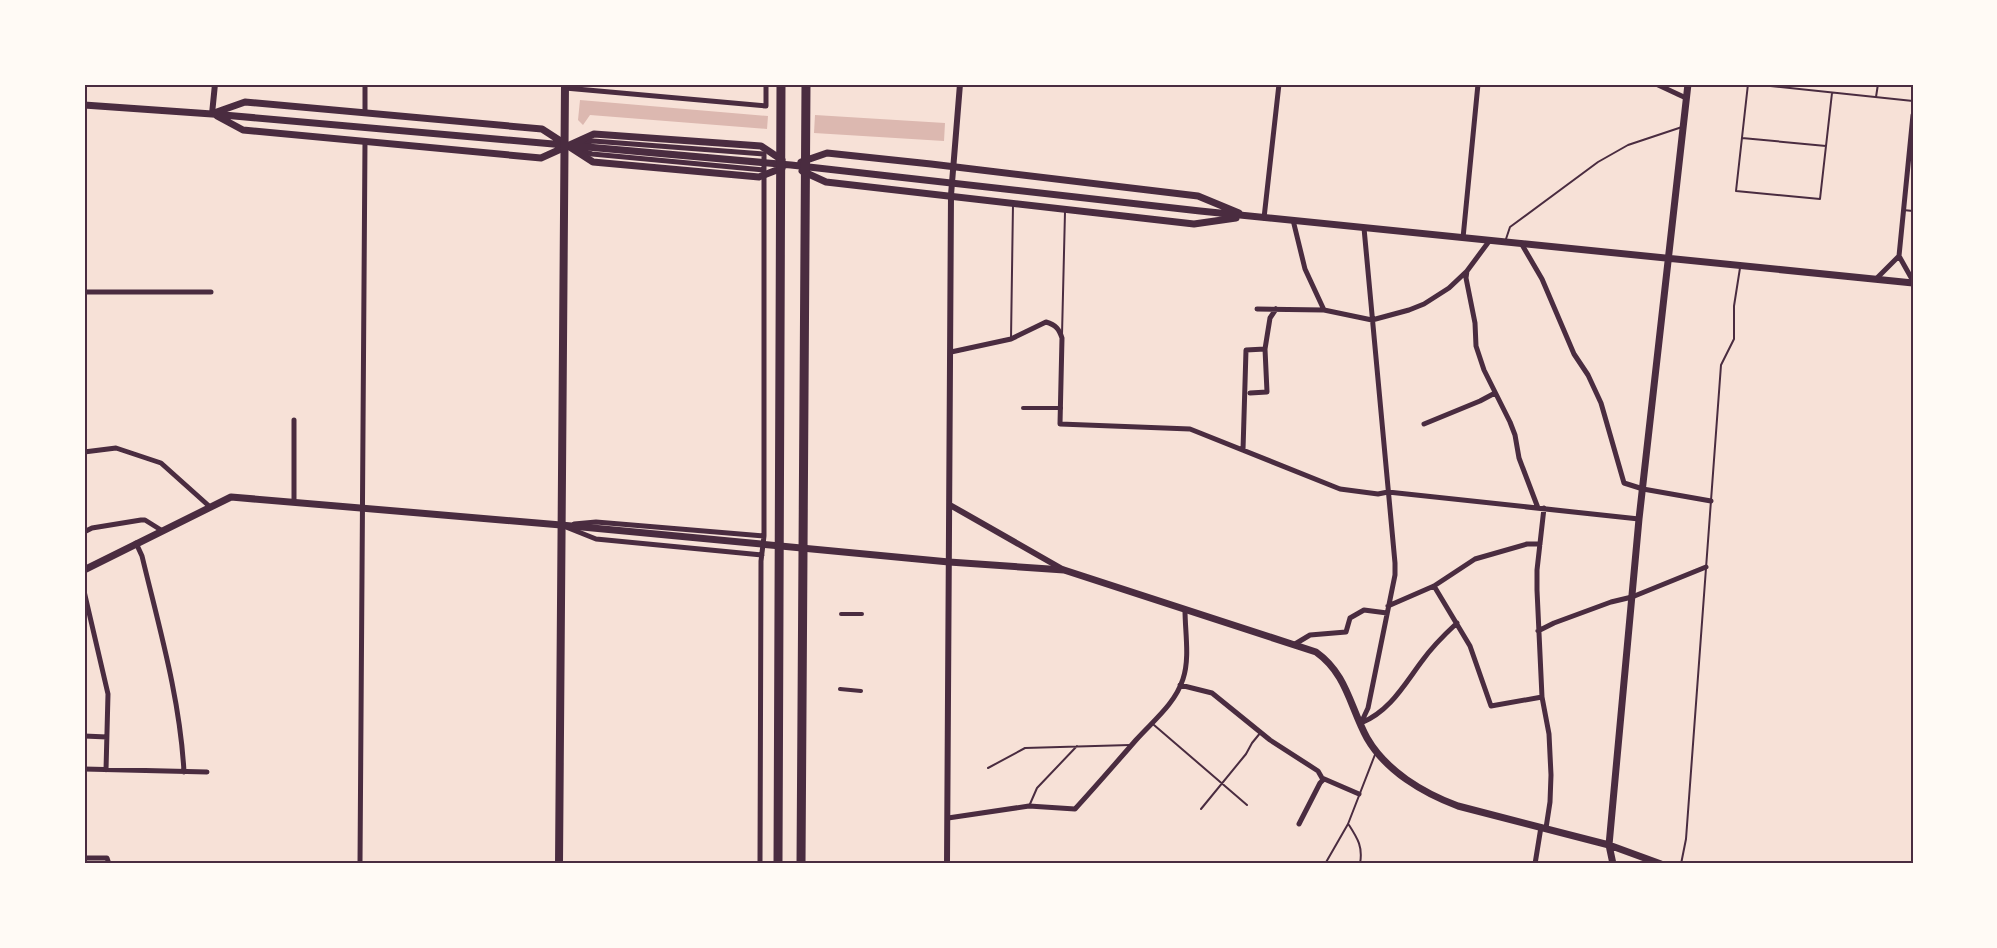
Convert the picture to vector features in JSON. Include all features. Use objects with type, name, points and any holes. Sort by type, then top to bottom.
[{"type":"highway","points":[[778,864],[781,84]]},
{"type":"highway","points":[[801,864],[806,84]]},
{"type":"main road","points":[[1613,864],[1609,845],[1639,519],[1688,84]]},
{"type":"main road","points":[[559,864],[565,86]]},
{"type":"main road","points":[[212,114],[245,102],[542,129],[593,162],[759,177],[827,153],[1197,196],[1247,216]]},
{"type":"main road","points":[[84,105],[212,114],[791,165],[1264,218],[1913,282]]},
{"type":"main road","points":[[212,114],[243,130],[541,158],[565,145],[594,134],[761,146],[791,165],[826,182],[1194,224],[1247,216]]},
{"type":"main road","points":[[84,570],[231,497],[561,525],[949,562],[1064,570],[1316,652],[1333,668],[1350,695],[1367,737],[1376,750],[1400,774],[1434,797],[1458,806],[1609,845],[1661,864]]},
{"type":"street","points":[[212,114],[215,84]]},
{"type":"street","points":[[365,84],[365,113]]},
{"type":"street","points":[[565,86],[765,106],[766,84]]},
{"type":"street","points":[[947,864],[951,195],[960,84]]},
{"type":"street","points":[[1264,218],[1279,84]]},
{"type":"street","points":[[1464,238],[1478,84]]},
{"type":"street","points":[[1656,84],[1686,98]]},
{"type":"street","points":[[1913,115],[1899,256],[1913,282]]},
{"type":"street","points":[[360,864],[365,141]]},
{"type":"street","points":[[565,145],[593,141],[764,154],[764,536],[760,864]]},
{"type":"street","points":[[565,145],[592,154],[764,170]]},
{"type":"street","points":[[1293,220],[1305,269],[1324,310]]},
{"type":"street","points":[[1361,723],[1368,708],[1395,575],[1364,228]]},
{"type":"street","points":[[1257,309],[1324,310],[1372,320],[1408,310],[1424,304],[1449,288],[1467,271],[1490,240]]},
{"type":"street","points":[[1521,243],[1542,279],[1574,354],[1588,375],[1601,403],[1624,483],[1643,489],[1711,501]]},
{"type":"street","points":[[1876,279],[1899,256]]},
{"type":"street","points":[[1467,271],[1466,278],[1476,346],[1484,370],[1515,435],[1519,458],[1541,508],[1537,570],[1538,631],[1542,696],[1549,734],[1551,776],[1550,802],[1535,864]]},
{"type":"street","points":[[84,292],[211,292]]},
{"type":"street","points":[[1250,393],[1267,392],[1265,349],[1270,318],[1276,309]]},
{"type":"street","points":[[951,352],[1011,339],[1046,322],[1053,324],[1059,330],[1062,338],[1060,424],[1190,429],[1340,489],[1378,494],[1388,492],[1639,519]]},
{"type":"street","points":[[1243,450],[1246,350],[1265,349]]},
{"type":"street","points":[[1424,424],[1495,393]]},
{"type":"street","points":[[1023,408],[1061,408]]},
{"type":"street","points":[[294,420],[294,502]]},
{"type":"street","points":[[84,452],[116,448],[161,463],[209,506]]},
{"type":"street","points":[[950,505],[1064,570]]},
{"type":"street","points":[[84,532],[92,528],[141,520],[161,530]]},
{"type":"street","points":[[561,525],[596,522],[764,536]]},
{"type":"street","points":[[561,525],[596,539],[762,555]]},
{"type":"street","points":[[744,553],[752,544],[746,534]]},
{"type":"street","points":[[136,543],[142,556],[175,698],[182,735],[184,772]]},
{"type":"street","points":[[1296,644],[1310,635],[1346,632],[1350,618],[1364,610],[1387,609],[1434,586],[1475,559],[1527,544],[1540,544]]},
{"type":"street","points":[[1538,631],[1706,567]]},
{"type":"street","points":[[1434,586],[1470,646],[1491,706],[1542,696]]},
{"type":"street","points":[[84,591],[108,694],[106,770]]},
{"type":"street","points":[[948,818],[1029,806],[1075,809],[1132,744],[1164,712],[1180,685],[1186,666],[1185,610]]},
{"type":"street","points":[[841,615],[862,614]]},
{"type":"street","points":[[1361,723],[1377,717],[1401,692],[1423,659],[1457,623]]},
{"type":"street","points":[[1180,685],[1212,693],[1261,732],[1318,771],[1324,779],[1359,794]]},
{"type":"street","points":[[840,689],[861,691]]},
{"type":"street","points":[[84,736],[107,737]]},
{"type":"street","points":[[84,769],[207,772]]},
{"type":"street","points":[[1299,824],[1324,779]]},
{"type":"street","points":[[84,858],[107,858],[109,864]]},
{"type":"lane","points":[[1832,93],[1820,199],[1736,191],[1749,84],[1913,101]]},
{"type":"lane","points":[[1876,97],[1878,84]]},
{"type":"lane","points":[[1506,242],[1510,227],[1598,162],[1628,145],[1683,127]]},
{"type":"lane","points":[[1742,138],[1826,146]]},
{"type":"lane","points":[[1011,339],[1013,203]]},
{"type":"lane","points":[[1062,338],[1065,209]]},
{"type":"lane","points":[[1903,210],[1913,211]]},
{"type":"lane","points":[[1681,864],[1686,838],[1721,364],[1734,339],[1734,306],[1740,265]]},
{"type":"lane","points":[[1152,723],[1247,806]]},
{"type":"lane","points":[[1201,808],[1246,754],[1261,732]]},
{"type":"lane","points":[[988,768],[1025,748],[1132,744]]},
{"type":"lane","points":[[1029,806],[1037,788],[1077,746]]},
{"type":"lane","points":[[1325,864],[1348,824],[1376,750]]},
{"type":"lane","points":[[1348,824],[1360,841],[1360,864]]},
{"type":"shaded area","points":[[580,100],[768,116],[767,129],[590,115],[583,125],[578,120]]},
{"type":"shaded area","points":[[815,115],[945,123],[944,141],[814,133]]}]
